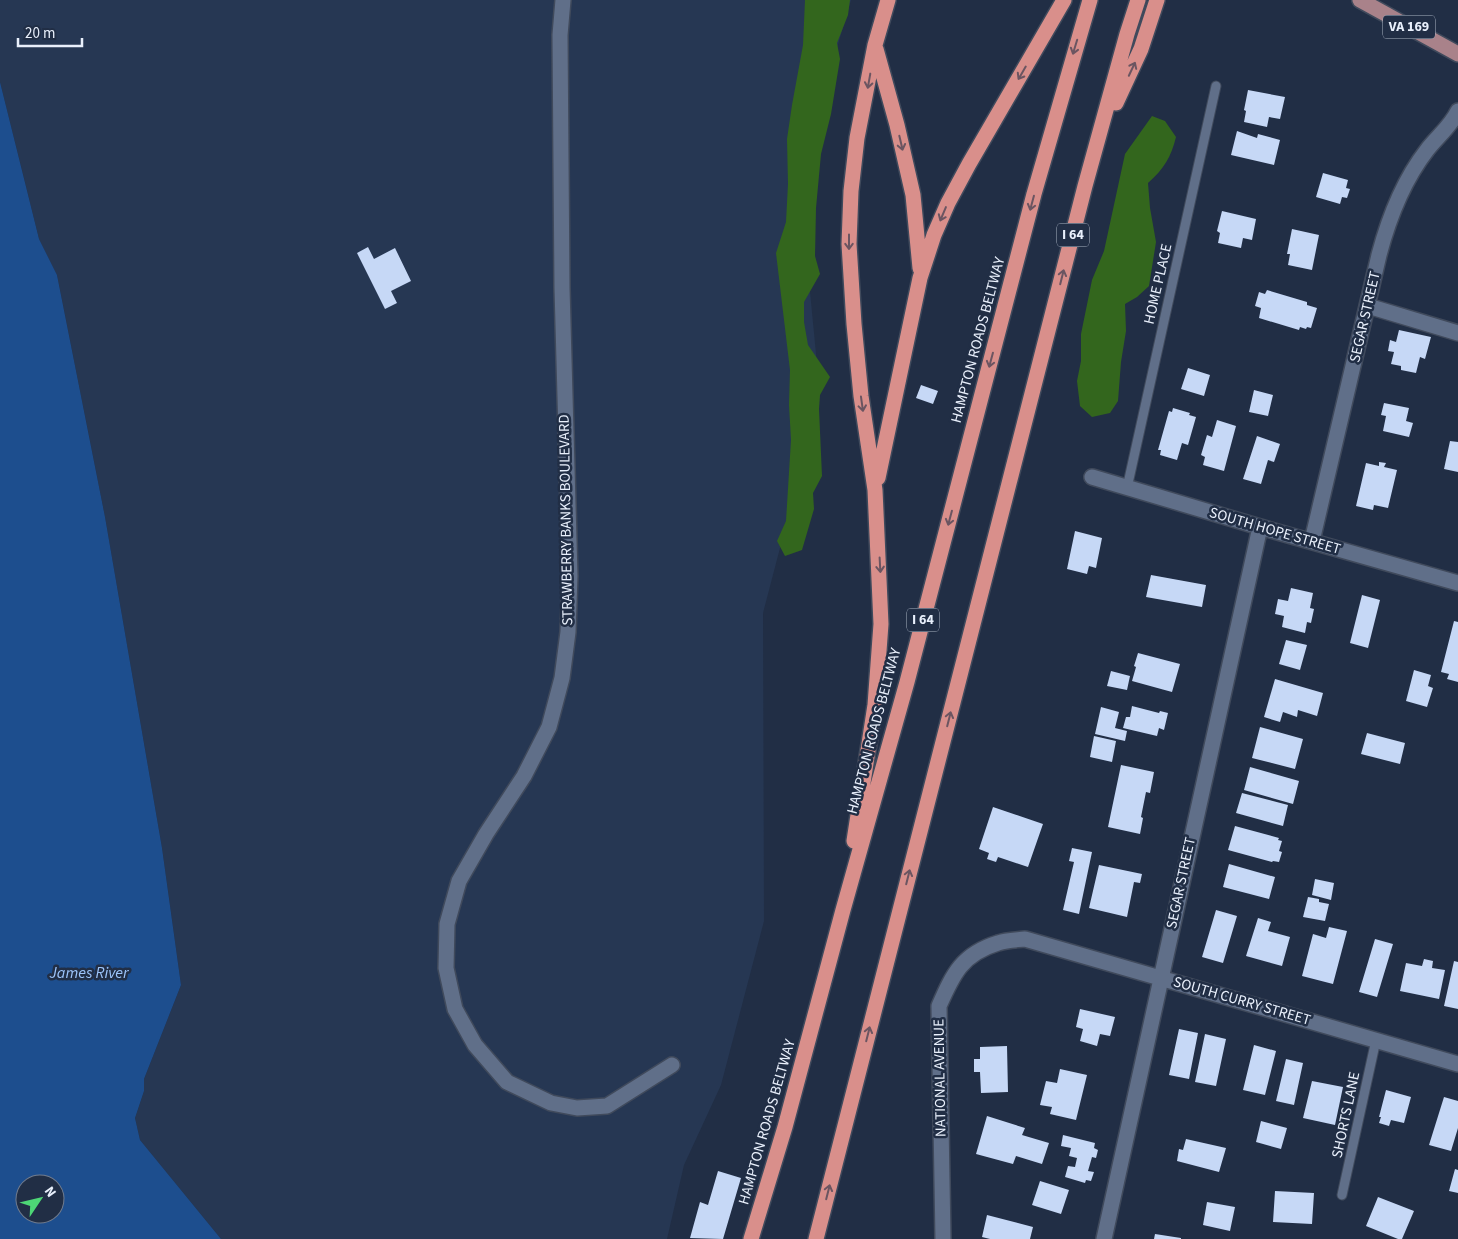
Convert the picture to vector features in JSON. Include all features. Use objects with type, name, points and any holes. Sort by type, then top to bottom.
[{"type":"highway","points":[[843,910],[875,705],[880,654],[881,595],[875,490],[861,396],[849,244],[851,191],[857,138],[875,45],[888,0]]},
{"type":"highway","points":[[875,490],[920,278],[934,235],[948,204],[1064,0]]},
{"type":"highway","name":"HAMPTON ROADS BELTWAY","points":[[751,1239],[787,1117],[907,682],[1037,184],[1090,0]]},
{"type":"highway","name":"I 64","points":[[816,1239],[1096,145],[1138,0]]},
{"type":"highway","points":[[1096,145],[1141,49],[1157,0]]},
{"type":"highway","points":[[875,45],[897,125],[913,195],[920,278]]},
{"type":"main road","name":"VA 169","points":[[1360,0],[1458,54]]},
{"type":"street","name":"STRAWBERRY BANKS BOULEVARD","points":[[563,0],[560,36],[562,279],[570,576],[568,632],[562,678],[549,727],[524,776],[486,834],[459,881],[446,924],[446,968],[455,1009],[475,1045],[507,1082],[551,1103],[578,1108],[606,1106],[672,1065]]},
{"type":"street","name":"SEGAR STREET","points":[[1312,541],[1383,238],[1397,201],[1416,165],[1453,120],[1458,111]]},
{"type":"street","points":[[1368,306],[1458,333]]},
{"type":"street","name":"SOUTH HOPE STREET","points":[[1092,477],[1458,583]]},
{"type":"street","name":"SEGAR STREET","points":[[1104,1239],[1260,527]]},
{"type":"street","name":"SOUTH CURRY STREET","points":[[1025,939],[1458,1064]]},
{"type":"street","name":"NATIONAL AVENUE","points":[[943,1239],[939,1006],[951,978],[968,956],[998,942],[1025,939]]},
{"type":"lane","name":"HOME PLACE","points":[[1127,488],[1216,86]]},
{"type":"lane","name":"SHORTS LANE","points":[[1342,1195],[1376,1040]]},
{"type":"shaded area","points":[[0,0],[851,0],[825,89],[808,271],[820,395],[763,613],[764,921],[721,1085],[684,1165],[667,1239],[221,1239],[140,1140],[135,1118],[144,1091],[144,1079],[181,985],[162,848],[105,517],[57,275],[39,239],[0,82]]},
{"type":"green space","points":[[805,0],[850,0],[848,15],[837,43],[840,59],[831,114],[821,154],[816,208],[815,256],[820,274],[804,302],[804,322],[808,345],[830,377],[820,395],[822,476],[813,493],[814,509],[802,550],[785,556],[777,541],[786,521],[791,440],[790,370],[776,253],[786,222],[788,184],[787,139],[803,45]]},
{"type":"green space","points":[[1152,116],[1165,121],[1176,137],[1166,162],[1148,183],[1156,242],[1149,286],[1137,297],[1125,304],[1126,331],[1118,401],[1110,413],[1092,417],[1080,406],[1077,381],[1081,361],[1081,334],[1092,280],[1104,251],[1125,154]]},
{"type":"water","name":"James River","points":[[0,82],[39,239],[57,275],[105,517],[162,848],[181,985],[144,1079],[144,1091],[135,1118],[140,1140],[221,1239],[0,1239]]},
{"type":"building","points":[[1248,90],[1285,97],[1280,119],[1269,117],[1267,127],[1244,122]]},
{"type":"building","points":[[1237,131],[1257,138],[1258,134],[1280,140],[1274,165],[1231,155]]},
{"type":"building","points":[[1323,173],[1348,180],[1346,188],[1350,189],[1347,198],[1342,197],[1340,204],[1316,197]]},
{"type":"building","points":[[1222,211],[1256,219],[1252,240],[1243,238],[1241,248],[1218,243],[1220,233],[1217,231]]},
{"type":"building","points":[[1292,229],[1319,235],[1312,270],[1288,265],[1290,254],[1287,254]]},
{"type":"building","points":[[368,247],[374,259],[395,248],[411,281],[391,291],[397,303],[385,309],[357,253]]},
{"type":"building","points":[[1267,290],[1307,302],[1307,305],[1317,308],[1311,328],[1300,327],[1299,330],[1259,318],[1261,308],[1255,306],[1259,292],[1265,294]]},
{"type":"building","points":[[1399,330],[1431,337],[1425,359],[1420,357],[1416,373],[1401,370],[1401,366],[1391,364],[1394,352],[1388,351],[1390,340],[1396,342]]},
{"type":"building","points":[[1188,368],[1210,375],[1204,396],[1181,389]]},
{"type":"building","points":[[921,385],[938,391],[933,404],[916,398]]},
{"type":"building","points":[[1254,390],[1273,395],[1268,416],[1249,412]]},
{"type":"building","points":[[1384,403],[1409,408],[1406,421],[1413,423],[1409,437],[1383,431],[1386,416],[1381,415]]},
{"type":"building","points":[[1173,408],[1190,413],[1189,415],[1196,417],[1188,445],[1182,443],[1177,460],[1160,455],[1161,450],[1158,450],[1169,411],[1172,412]]},
{"type":"building","points":[[1217,420],[1236,426],[1224,471],[1203,465],[1205,457],[1201,455],[1207,435],[1212,437]]},
{"type":"building","points":[[1257,436],[1280,444],[1274,462],[1268,460],[1261,484],[1243,479]]},
{"type":"building","points":[[1450,441],[1458,442],[1458,472],[1444,469]]},
{"type":"building","points":[[1379,462],[1386,463],[1384,467],[1397,470],[1388,508],[1374,505],[1373,510],[1356,506],[1366,463],[1379,466]]},
{"type":"building","points":[[1075,531],[1102,538],[1096,568],[1089,566],[1087,574],[1067,569]]},
{"type":"building","points":[[1151,575],[1206,585],[1202,607],[1146,597]]},
{"type":"building","points":[[1291,588],[1313,593],[1310,608],[1314,609],[1311,623],[1307,622],[1305,633],[1282,627],[1284,616],[1275,614],[1278,599],[1288,601]]},
{"type":"building","points":[[1362,595],[1380,600],[1368,648],[1350,643]]},
{"type":"building","points":[[1454,621],[1458,622],[1458,682],[1447,679],[1449,674],[1441,672]]},
{"type":"building","points":[[1286,640],[1307,645],[1300,670],[1279,664]]},
{"type":"building","points":[[1138,653],[1180,664],[1172,692],[1132,681]]},
{"type":"building","points":[[1414,670],[1431,675],[1428,686],[1433,688],[1427,707],[1406,701]]},
{"type":"building","points":[[1111,671],[1130,676],[1127,690],[1107,686]]},
{"type":"building","points":[[1275,679],[1323,693],[1317,716],[1298,710],[1297,717],[1283,712],[1280,722],[1264,717]]},
{"type":"building","points":[[1132,706],[1159,713],[1160,711],[1168,713],[1164,730],[1159,728],[1157,736],[1123,728],[1126,717],[1130,717]]},
{"type":"building","points":[[1101,707],[1119,712],[1115,728],[1127,731],[1125,741],[1095,734]]},
{"type":"building","points":[[1260,727],[1303,739],[1295,769],[1252,758]]},
{"type":"building","points":[[1367,733],[1405,743],[1400,764],[1361,754]]},
{"type":"building","points":[[1094,736],[1116,741],[1112,762],[1090,757]]},
{"type":"building","points":[[1121,765],[1154,772],[1150,793],[1146,792],[1140,834],[1108,827]]},
{"type":"building","points":[[1250,767],[1299,781],[1293,804],[1244,790]]},
{"type":"building","points":[[1242,793],[1288,805],[1283,826],[1236,813]]},
{"type":"building","points":[[993,807],[1043,824],[1028,867],[998,857],[996,862],[987,859],[989,853],[979,849]]},
{"type":"building","points":[[1235,826],[1279,838],[1278,840],[1282,841],[1279,851],[1282,852],[1279,862],[1272,862],[1228,850]]},
{"type":"building","points":[[1072,848],[1092,852],[1079,914],[1063,910],[1074,862],[1069,861]]},
{"type":"building","points":[[1229,864],[1275,877],[1269,899],[1223,887]]},
{"type":"building","points":[[1099,865],[1142,874],[1140,883],[1134,882],[1127,917],[1089,908]]},
{"type":"building","points":[[1315,879],[1334,883],[1331,900],[1312,895]]},
{"type":"building","points":[[1308,897],[1319,899],[1319,902],[1329,904],[1325,921],[1303,917]]},
{"type":"building","points":[[1216,910],[1237,916],[1223,963],[1202,957]]},
{"type":"building","points":[[1258,918],[1271,922],[1268,931],[1290,937],[1282,966],[1246,956]]},
{"type":"building","points":[[1329,927],[1347,931],[1333,984],[1302,976],[1313,934],[1326,938]]},
{"type":"building","points":[[1375,939],[1393,944],[1377,997],[1359,992]]},
{"type":"building","points":[[1424,959],[1433,961],[1432,968],[1445,970],[1439,999],[1400,991],[1406,963],[1422,966]]},
{"type":"building","points":[[1454,961],[1458,962],[1458,1009],[1444,1006]]},
{"type":"building","points":[[1080,1009],[1115,1017],[1110,1036],[1100,1034],[1097,1046],[1080,1041],[1083,1029],[1076,1027]]},
{"type":"building","points":[[1179,1029],[1198,1033],[1189,1079],[1169,1075]]},
{"type":"building","points":[[1205,1034],[1226,1039],[1216,1086],[1195,1082]]},
{"type":"building","points":[[1254,1045],[1276,1051],[1265,1095],[1243,1090]]},
{"type":"building","points":[[1007,1046],[1008,1092],[981,1093],[980,1072],[974,1072],[974,1059],[980,1059],[980,1047]]},
{"type":"building","points":[[1286,1059],[1303,1063],[1294,1105],[1276,1101]]},
{"type":"building","points":[[1060,1069],[1087,1075],[1076,1120],[1050,1114],[1052,1107],[1040,1105],[1046,1081],[1057,1083]]},
{"type":"building","points":[[1312,1081],[1343,1087],[1335,1125],[1303,1118]]},
{"type":"building","points":[[1386,1090],[1411,1097],[1404,1123],[1391,1120],[1389,1126],[1379,1123]]},
{"type":"building","points":[[1444,1097],[1458,1101],[1458,1128],[1451,1151],[1429,1145]]},
{"type":"building","points":[[987,1116],[1025,1128],[1022,1135],[1049,1143],[1042,1164],[1016,1156],[1013,1164],[976,1154]]},
{"type":"building","points":[[1261,1121],[1287,1128],[1281,1149],[1256,1142]]},
{"type":"building","points":[[1063,1135],[1095,1143],[1094,1148],[1098,1150],[1096,1158],[1092,1157],[1088,1171],[1094,1172],[1091,1181],[1086,1180],[1085,1183],[1065,1177],[1068,1166],[1075,1167],[1077,1158],[1069,1156],[1071,1148],[1061,1146]]},
{"type":"building","points":[[1186,1139],[1226,1148],[1219,1172],[1177,1161],[1179,1149],[1183,1150]]},
{"type":"building","points":[[1455,1169],[1458,1170],[1458,1193],[1449,1191]]},
{"type":"building","points":[[718,1171],[741,1178],[723,1239],[690,1238],[700,1202],[708,1205]]},
{"type":"building","points":[[1040,1181],[1069,1190],[1061,1214],[1032,1205]]},
{"type":"building","points":[[1275,1191],[1314,1193],[1312,1224],[1273,1222]]},
{"type":"building","points":[[1378,1197],[1414,1211],[1402,1239],[1366,1226]]},
{"type":"building","points":[[1207,1202],[1235,1207],[1230,1231],[1203,1225]]},
{"type":"building","points":[[987,1215],[1033,1227],[1030,1239],[990,1239],[982,1237]]},
{"type":"building","points":[[1155,1234],[1181,1238],[1181,1239],[1154,1239]]}]
